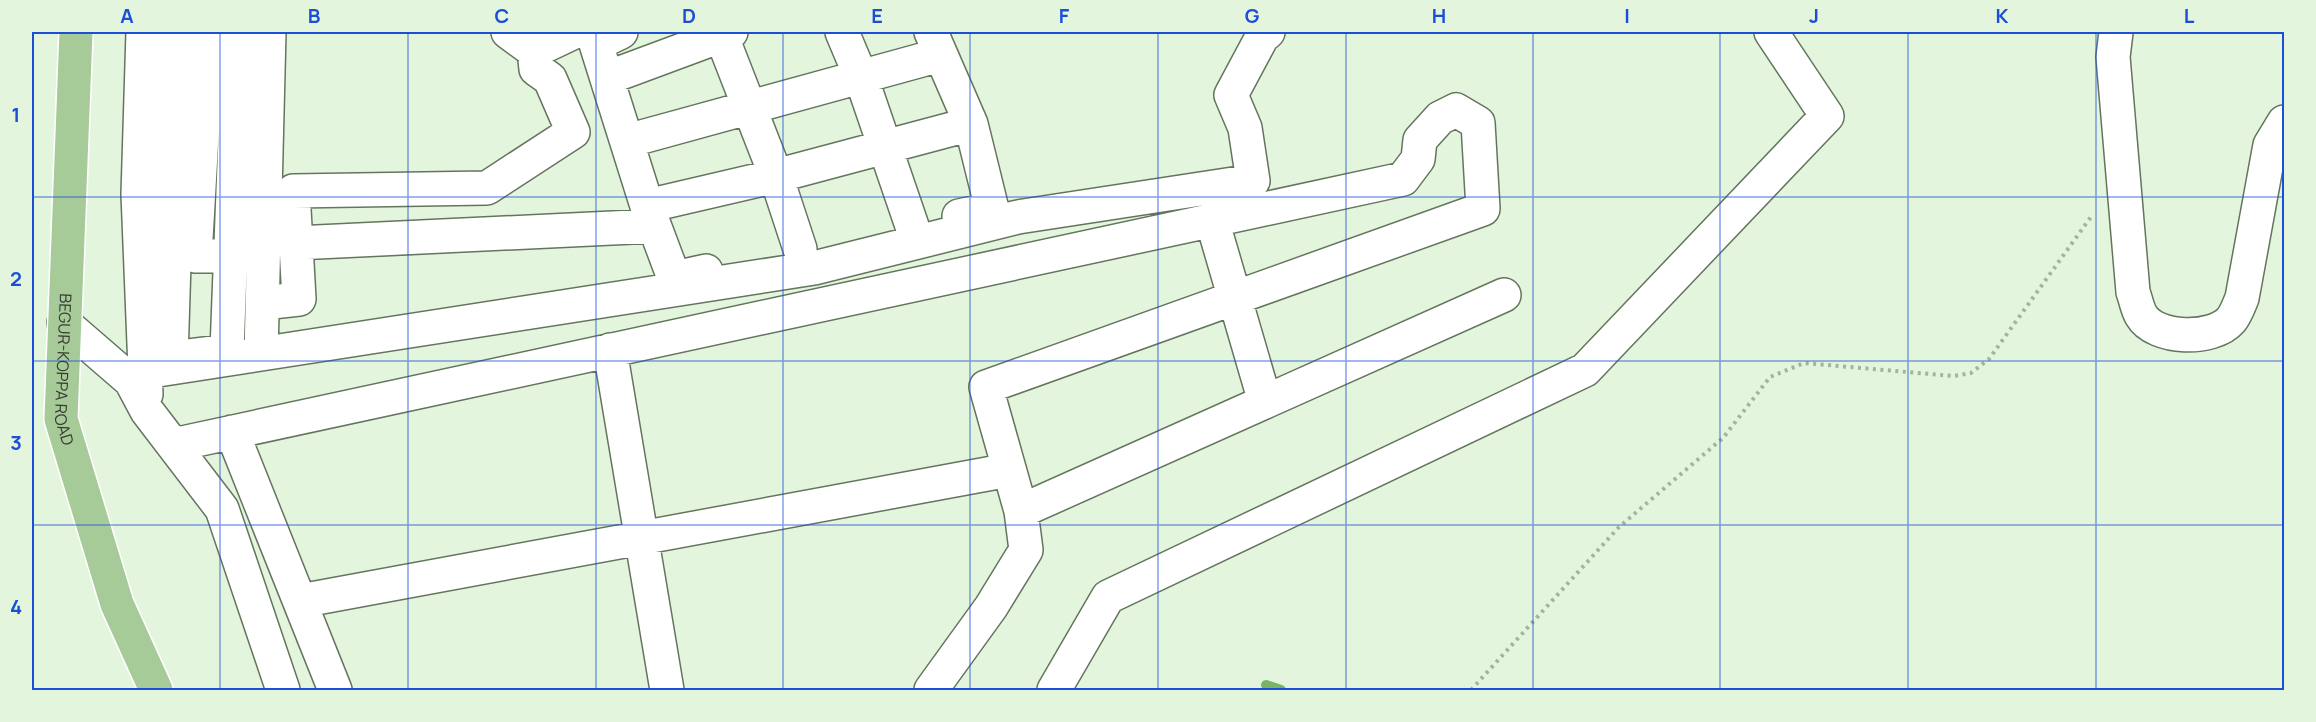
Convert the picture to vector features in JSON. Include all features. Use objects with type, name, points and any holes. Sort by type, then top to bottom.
[{"type":"main road","name":"BEGUR-KOPPA ROAD","points":[[76,32],[61,419],[117,604],[156,690]]},
{"type":"lane","points":[[143,32],[138,194],[147,411]]},
{"type":"lane","points":[[176,32],[187,122],[195,256],[230,256]]},
{"type":"lane","points":[[208,32],[187,122],[162,254],[174,263],[171,358],[227,351],[238,32]]},
{"type":"lane","points":[[261,354],[269,32]]},
{"type":"lane","points":[[263,303],[299,299],[293,191],[488,188],[573,132],[550,79],[536,69],[534,51],[508,32]]},
{"type":"lane","points":[[534,51],[574,32]]},
{"type":"lane","points":[[621,32],[596,44],[607,78],[627,141],[651,216],[674,278],[992,209],[971,124],[936,44],[861,77],[627,141]]},
{"type":"lane","points":[[842,32],[861,77],[912,226]]},
{"type":"lane","points":[[145,372],[814,268],[1018,217],[1253,181],[1245,128],[1231,95],[1262,37],[1268,32]]},
{"type":"lane","points":[[1054,690],[1108,597],[1585,370],[1827,116],[1771,32]]},
{"type":"lane","points":[[2116,32],[2113,57],[2133,292],[2142,317],[2163,330],[2185,336],[2211,332],[2231,320],[2242,298],[2271,145],[2284,122]]},
{"type":"lane","points":[[607,78],[724,33],[748,107],[776,176],[800,249]]},
{"type":"lane","points":[[173,445],[1403,179],[1418,159],[1420,140],[1440,118],[1456,110],[1478,123],[1483,209],[986,387],[1021,511],[1026,550],[984,616],[931,690]]},
{"type":"lane","points":[[187,122],[267,128]]},
{"type":"lane","points":[[296,243],[651,216],[776,176],[971,124]]},
{"type":"lane","points":[[1212,220],[1265,402]]},
{"type":"lane","points":[[1021,511],[1504,295]]},
{"type":"lane","points":[[64,323],[131,381],[147,411],[222,509],[283,690]]},
{"type":"lane","points":[[610,350],[667,690]]},
{"type":"lane","points":[[232,432],[335,690]]},
{"type":"lane","points":[[300,601],[1009,470]]},
{"type":"path","points":[[1471,690],[1619,527],[1723,438],[1770,377],[1804,363],[1953,376],[1971,373],[1989,359],[2123,172]]},
{"type":"waterway","points":[[1266,685],[1281,690]]}]
